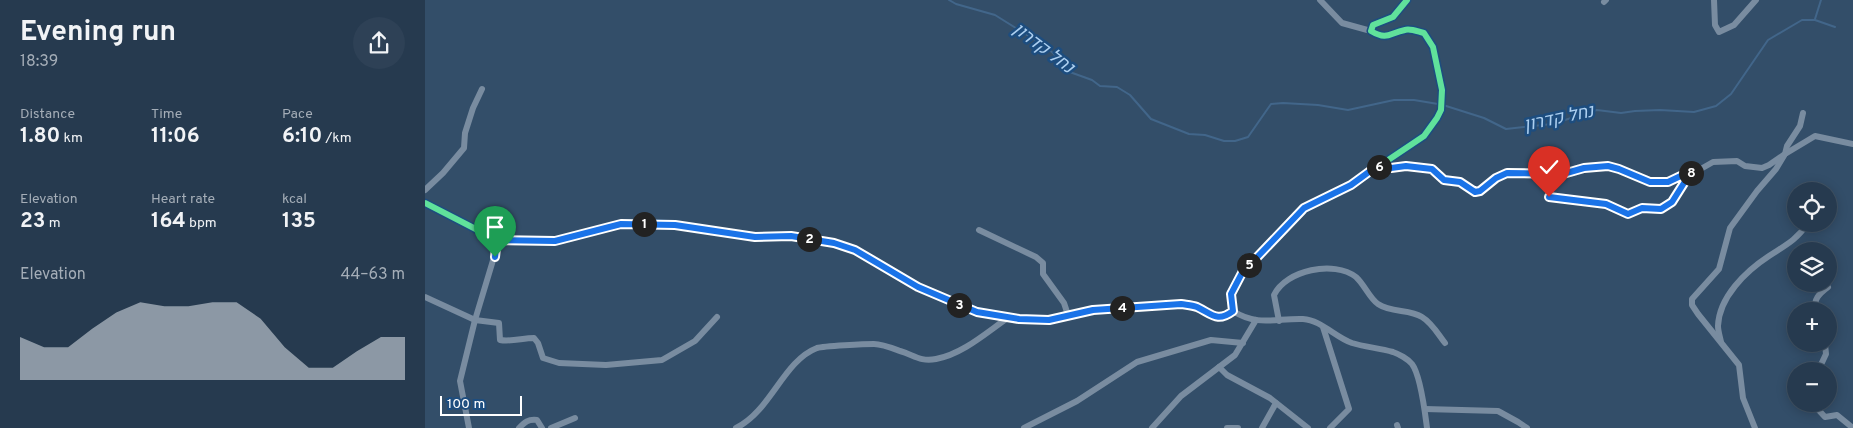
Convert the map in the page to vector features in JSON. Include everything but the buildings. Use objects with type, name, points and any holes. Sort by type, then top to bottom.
[{"type":"street","points":[[1233,311],[1231,294],[1242,273],[1304,208],[1351,185],[1424,136],[1441,110],[1443,97],[1433,47],[1424,33],[1406,29],[1388,37],[1377,34],[1343,23],[1320,0]]},
{"type":"street","points":[[1371,31],[1373,25],[1393,17],[1407,0]]},
{"type":"street","points":[[1714,0],[1715,25],[1719,32],[1735,24],[1755,0]]},
{"type":"street","points":[[425,190],[443,173],[464,148],[465,133],[473,108],[482,89]]},
{"type":"street","points":[[1755,428],[1743,398],[1739,365],[1698,314],[1692,305],[1692,299],[1719,270],[1730,228],[1776,169],[1785,154],[1787,146],[1800,126],[1803,114]]},
{"type":"street","points":[[1549,197],[1606,204],[1628,214],[1642,208],[1661,209],[1672,202],[1692,174],[1713,162],[1737,162],[1745,166],[1762,168],[1769,166],[1815,136],[1853,144]]},
{"type":"street","points":[[1377,166],[1391,168],[1406,166],[1432,169],[1444,180],[1460,182],[1475,192],[1480,191],[1496,178],[1507,173],[1563,174],[1584,168],[1608,166],[1650,182],[1668,182],[1689,172],[1692,174]]},
{"type":"street","points":[[425,203],[497,240],[555,241],[621,224],[675,225],[755,237],[791,236],[834,243],[855,250],[918,287],[945,300],[977,312],[1009,317],[1049,320],[1093,310],[1181,304],[1195,306],[1215,317],[1226,316],[1233,311]]},
{"type":"street","points":[[979,230],[1036,257],[1043,263],[1043,274],[1063,303],[1068,315]]},
{"type":"street","points":[[1721,343],[1718,326],[1723,306],[1738,282],[1754,266],[1794,240],[1800,232]]},
{"type":"street","points":[[469,428],[460,381],[475,320],[495,257],[497,240]]},
{"type":"street","points":[[1279,322],[1274,295],[1283,282],[1298,274],[1323,268],[1342,269],[1356,277],[1377,304],[1421,315],[1431,324],[1445,343]]},
{"type":"street","points":[[425,297],[475,320],[499,323],[500,340],[534,338],[538,343],[543,358],[559,363],[606,365],[662,360],[695,341],[717,317]]},
{"type":"street","points":[[1233,311],[1243,317],[1255,320],[1279,322],[1304,319],[1314,322],[1351,343],[1394,353],[1412,364],[1425,409],[1427,428]]},
{"type":"street","points":[[736,428],[764,405],[796,362],[817,348],[875,344],[903,351],[921,360],[936,359],[954,354],[1009,317]]},
{"type":"street","points":[[1153,428],[1181,396],[1235,355],[1255,320]]},
{"type":"street","points":[[1323,328],[1349,409],[1330,428]]},
{"type":"street","points":[[1024,428],[1077,401],[1137,362],[1211,340],[1243,343]]},
{"type":"street","points":[[1219,368],[1227,375],[1277,403],[1308,428]]},
{"type":"street","points":[[1261,428],[1277,403]]},
{"type":"street","points":[[1425,409],[1498,411],[1527,428]]},
{"type":"street","points":[[1820,412],[1825,417],[1837,415],[1853,428]]},
{"type":"street","points":[[551,428],[575,418]]},
{"type":"street","points":[[519,428],[527,420],[537,420],[542,428]]},
{"type":"street","points":[[1227,428],[1238,428]]},
{"type":"waterway","name":"נחל קדרון","points":[[949,0],[956,4],[995,15],[1043,45],[1053,53],[1067,71],[1092,80],[1100,86],[1117,87],[1130,95],[1151,119],[1189,134],[1205,135],[1224,141],[1235,141],[1248,137],[1271,104],[1318,105],[1348,110],[1394,100],[1414,100],[1438,104]]},
{"type":"waterway","points":[[1815,19],[1821,0]]},
{"type":"waterway","name":"נחל קדרון","points":[[1443,105],[1484,118],[1506,129],[1552,124],[1597,110],[1621,113],[1660,110],[1694,112],[1716,106],[1731,94],[1768,40],[1802,20],[1815,20],[1835,27]]},
{"type":"cycle path","points":[[425,203],[497,240],[555,241],[621,224],[648,223],[675,225],[755,237],[791,236],[834,243],[855,250],[918,287],[945,299],[977,311],[1019,319],[1050,320],[1093,310],[1181,304],[1197,307],[1219,317],[1233,311],[1231,293],[1242,273],[1304,209],[1351,185],[1424,136],[1437,118],[1441,110],[1442,90],[1433,47],[1424,33],[1407,30],[1385,36],[1371,31],[1373,25],[1393,17],[1407,0]]},
{"type":"route","points":[[495,257],[497,240],[555,241],[621,224],[675,225],[755,237],[791,236],[834,243],[855,250],[918,287],[977,312],[1019,319],[1049,320],[1093,310],[1181,304],[1195,306],[1215,317],[1226,316],[1233,311],[1231,294],[1242,273],[1304,208],[1351,185],[1377,166],[1391,168],[1406,166],[1432,169],[1444,180],[1460,182],[1475,192],[1480,191],[1496,178],[1507,173],[1563,174],[1584,168],[1608,166],[1650,182],[1668,182],[1689,172],[1692,174],[1672,202],[1661,209],[1642,208],[1628,214],[1606,204],[1549,197]]}]
